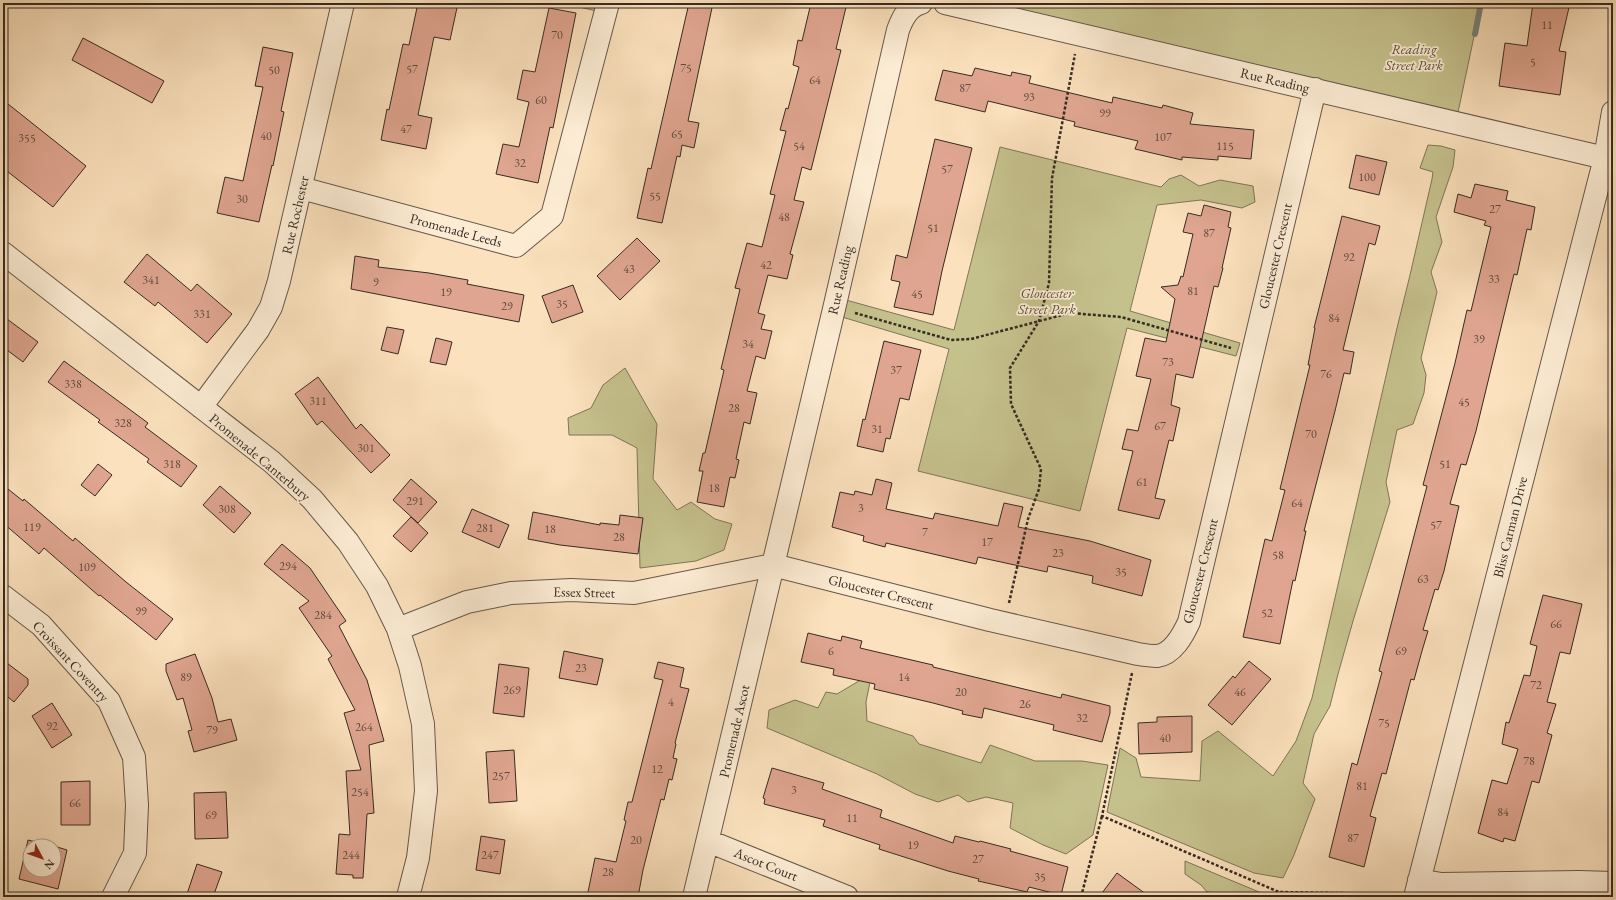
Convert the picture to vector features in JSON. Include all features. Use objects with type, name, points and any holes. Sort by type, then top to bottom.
[{"type":"street","name":"Rue Rochester","points":[[201,407],[258,330],[272,307],[343,3]]},
{"type":"street","name":"Promenade Leeds","points":[[301,188],[516,246],[552,216],[608,3]]},
{"type":"street","name":"Rue Reading","points":[[773,565],[898,30],[904,15],[916,4],[920,3]]},
{"type":"street","name":"Rue Reading","points":[[945,3],[1605,158]]},
{"type":"street","name":"Gloucester Crescent","points":[[773,565],[990,620],[1138,654],[1158,656],[1169,651],[1183,635],[1189,622],[1314,89]]},
{"type":"street","name":"Bliss Carman Drive","points":[[1416,891],[1605,158],[1613,112]]},
{"type":"street","name":"Promenade Canterbury","points":[[3,253],[272,462],[312,499],[348,542],[377,586],[398,629],[410,666],[423,724],[426,791],[418,858],[408,897]]},
{"type":"street","name":"Essex Street","points":[[398,629],[467,602],[511,593],[571,590],[634,593],[773,565]]},
{"type":"street","name":"Promenade Ascot","points":[[694,897],[773,565]]},
{"type":"street","name":"Croissant Coventry","points":[[3,596],[41,625],[109,701],[134,757],[137,804],[135,853],[113,897]]},
{"type":"street","name":"Ascot Court","points":[[708,841],[847,897]]},
{"type":"street","points":[[1416,891],[1441,884],[1613,883]]},
{"type":"path","points":[[1008,608],[1028,519],[1039,489],[1041,469],[1011,404],[1010,368],[1039,321],[1049,283],[1052,178],[1079,34]]},
{"type":"path","points":[[854,313],[951,340],[971,339],[1070,313],[1121,317],[1232,348]]},
{"type":"path","points":[[1080,897],[1102,816],[1130,680],[1138,654]]},
{"type":"path","points":[[1102,816],[1279,892],[1416,891]]},
{"type":"green space","points":[[562,3],[608,3],[605,13]]},
{"type":"green space","name":"Reading Street Park","points":[[945,3],[1481,3],[1456,122]]},
{"type":"green space","points":[[1428,145],[1441,146],[1455,150],[1453,167],[1436,217],[1442,242],[1431,272],[1437,292],[1421,358],[1426,375],[1424,393],[1413,424],[1397,430],[1386,482],[1390,502],[1353,621],[1330,706],[1314,734],[1303,783],[1315,799],[1294,855],[1283,878],[1254,873],[1107,812],[1120,748],[1136,758],[1141,777],[1200,781],[1202,741],[1218,731],[1273,776],[1296,741],[1312,698],[1432,179],[1433,172],[1420,168]]},
{"type":"green space","name":"Gloucester Street Park","points":[[1000,147],[1161,187],[1169,179],[1181,175],[1199,186],[1220,180],[1253,186],[1255,202],[1242,208],[1201,200],[1157,205],[1130,311],[1240,343],[1236,356],[1127,328],[1080,511],[918,471],[949,349],[842,317],[846,300],[954,330]]},
{"type":"green space","points":[[625,368],[657,424],[653,479],[677,510],[691,502],[715,519],[732,524],[724,550],[696,561],[640,568],[637,448],[612,435],[569,435],[568,418],[591,408],[603,385]]},
{"type":"green space","points":[[871,677],[866,702],[867,721],[913,736],[919,744],[981,763],[990,745],[1035,761],[1082,761],[1108,765],[1093,835],[1066,854],[1043,845],[1010,828],[1013,803],[986,797],[968,802],[958,795],[938,802],[915,794],[877,774],[767,728],[769,710],[795,700],[818,708],[826,692],[837,694],[864,678]]},
{"type":"green space","points":[[1185,861],[1271,897],[1222,897],[1217,893],[1207,892],[1201,885],[1185,874]]},
{"type":"building","points":[[418,3],[458,3],[450,40],[434,37],[418,115],[432,118],[426,149],[381,140],[403,44],[409,45]]},
{"type":"building","points":[[689,3],[713,3],[688,121],[699,123],[694,148],[682,145],[680,157],[677,156],[662,223],[637,218],[648,168],[651,169]]},
{"type":"building","points":[[811,3],[847,3],[836,49],[841,50],[811,170],[802,167],[794,200],[804,202],[790,254],[793,255],[787,279],[768,275],[758,313],[765,315],[761,329],[772,331],[765,359],[756,356],[747,391],[757,393],[750,424],[744,422],[736,459],[739,460],[735,478],[730,477],[724,507],[697,502],[703,471],[699,471],[703,453],[705,453],[724,370],[721,369],[740,289],[735,288],[747,243],[762,247],[775,195],[770,194],[786,131],[780,130],[786,108],[788,109],[799,67],[793,65],[798,40],[802,41]]},
{"type":"building","points":[[1533,3],[1570,3],[1559,51],[1566,52],[1560,95],[1499,86],[1505,43],[1527,46]]},
{"type":"building","points":[[549,8],[576,13],[553,128],[550,127],[538,183],[496,174],[503,144],[519,147],[529,102],[517,99],[523,70],[535,72]]},
{"type":"building","points":[[83,38],[164,81],[152,103],[72,60]]},
{"type":"building","points":[[263,47],[293,53],[281,111],[284,112],[273,166],[272,165],[259,222],[217,213],[225,177],[243,181],[263,87],[255,86]]},
{"type":"building","points":[[975,68],[1011,76],[1012,72],[1031,76],[1029,83],[1112,103],[1113,97],[1162,108],[1163,105],[1193,113],[1190,124],[1254,130],[1251,159],[1218,156],[1218,160],[1182,157],[1182,160],[1135,149],[1138,141],[1074,126],[1075,122],[988,101],[985,112],[935,100],[943,70],[972,76]]},
{"type":"building","points":[[3,100],[86,166],[53,207],[3,168]]},
{"type":"building","points":[[935,139],[972,148],[942,271],[933,315],[894,307],[900,282],[891,280],[896,255],[907,258]]},
{"type":"building","points":[[1356,155],[1387,162],[1379,195],[1349,188]]},
{"type":"building","points":[[1475,184],[1508,191],[1506,200],[1535,207],[1531,230],[1527,229],[1517,275],[1514,274],[1476,431],[1466,465],[1461,464],[1450,504],[1459,506],[1444,571],[1438,590],[1435,589],[1423,630],[1428,631],[1414,680],[1411,679],[1386,774],[1382,773],[1370,816],[1376,818],[1364,867],[1329,857],[1352,763],[1357,765],[1382,672],[1379,671],[1427,486],[1423,485],[1455,363],[1467,310],[1471,311],[1491,227],[1484,225],[1486,221],[1454,212],[1458,194],[1471,198]]},
{"type":"building","points":[[1204,205],[1231,212],[1228,227],[1231,228],[1218,287],[1214,286],[1193,378],[1176,374],[1171,405],[1180,408],[1173,441],[1169,440],[1155,498],[1165,500],[1159,519],[1118,510],[1133,451],[1122,449],[1127,429],[1138,431],[1151,379],[1136,376],[1145,338],[1166,342],[1175,299],[1161,287],[1178,285],[1181,276],[1183,277],[1193,234],[1183,232],[1188,213],[1201,216]]},
{"type":"building","points":[[1342,216],[1380,226],[1375,245],[1369,243],[1343,350],[1354,352],[1350,374],[1344,373],[1304,531],[1306,531],[1295,581],[1293,580],[1280,644],[1243,637],[1265,539],[1272,541],[1285,490],[1280,489],[1310,365],[1308,365],[1314,328]]},
{"type":"building","points":[[637,238],[660,261],[620,300],[597,276]]},
{"type":"building","points":[[147,254],[191,291],[197,284],[232,314],[207,343],[158,302],[155,306],[124,282]]},
{"type":"building","points":[[355,256],[379,260],[378,267],[429,273],[468,280],[467,284],[524,295],[519,322],[351,289]]},
{"type":"building","points":[[573,285],[583,312],[552,323],[542,296]]},
{"type":"building","points":[[3,316],[38,342],[23,362],[3,347]]},
{"type":"building","points":[[387,327],[404,330],[398,354],[381,350]]},
{"type":"building","points":[[436,338],[452,342],[446,365],[430,362]]},
{"type":"building","points":[[884,341],[921,350],[909,400],[900,398],[890,439],[886,438],[883,452],[857,446],[863,419],[865,420]]},
{"type":"building","points":[[64,361],[148,423],[145,427],[197,466],[181,487],[147,462],[149,459],[98,422],[100,420],[48,382]]},
{"type":"building","points":[[318,377],[356,429],[361,424],[390,455],[371,473],[322,421],[317,425],[295,394]]},
{"type":"building","points":[[98,464],[112,475],[95,496],[81,485]]},
{"type":"building","points":[[411,479],[437,502],[418,523],[393,500]]},
{"type":"building","points":[[876,479],[892,483],[886,509],[933,519],[935,513],[998,526],[1004,503],[1023,507],[1018,527],[1090,541],[1151,560],[1142,596],[1092,583],[1093,576],[1048,566],[1047,572],[978,557],[976,564],[886,543],[885,547],[863,541],[864,536],[832,527],[840,492],[854,495],[855,491],[872,495]]},
{"type":"building","points":[[3,485],[23,501],[24,499],[73,541],[75,538],[126,582],[173,619],[156,640],[100,595],[99,596],[44,548],[39,554],[3,523]]},
{"type":"building","points":[[220,486],[251,513],[234,533],[203,505]]},
{"type":"building","points":[[472,509],[509,525],[499,548],[462,532]]},
{"type":"building","points":[[533,512],[600,525],[600,523],[619,525],[620,515],[643,518],[638,554],[560,545],[528,539]]},
{"type":"building","points":[[411,517],[428,533],[411,552],[393,536]]},
{"type":"building","points":[[282,544],[310,568],[346,621],[339,626],[367,680],[384,741],[369,745],[374,813],[367,814],[363,878],[353,878],[353,875],[336,874],[339,834],[350,835],[346,771],[361,770],[344,713],[355,710],[328,659],[332,656],[299,608],[309,601],[264,564]]},
{"type":"building","points":[[1543,595],[1582,604],[1570,654],[1560,652],[1547,702],[1556,704],[1547,733],[1552,735],[1539,783],[1532,781],[1515,841],[1504,838],[1503,842],[1478,833],[1492,780],[1507,784],[1518,749],[1502,744],[1506,722],[1509,723],[1524,675],[1530,676],[1537,646],[1530,644]]},
{"type":"building","points":[[808,633],[841,641],[842,636],[862,641],[860,648],[1061,698],[1062,694],[1110,706],[1110,713],[1102,742],[1053,730],[1054,725],[984,708],[982,718],[962,714],[963,711],[874,689],[875,684],[833,675],[834,669],[801,662]]},
{"type":"building","points":[[564,651],[603,659],[597,685],[559,678]]},
{"type":"building","points":[[195,654],[212,698],[218,722],[231,719],[237,740],[194,752],[188,731],[192,730],[183,698],[177,700],[166,671],[166,664]]},
{"type":"building","points":[[3,660],[28,679],[28,685],[14,702],[3,693]]},
{"type":"building","points":[[1249,661],[1271,679],[1232,725],[1208,705],[1233,676],[1235,678]]},
{"type":"building","points":[[658,662],[684,668],[680,687],[689,689],[675,743],[673,758],[677,759],[672,780],[669,779],[664,800],[661,799],[643,870],[638,897],[587,897],[595,858],[616,862],[626,821],[624,820],[628,802],[632,802],[663,680],[654,678]]},
{"type":"building","points":[[499,664],[529,668],[524,717],[493,713]]},
{"type":"building","points":[[52,703],[72,735],[52,748],[32,716]]},
{"type":"building","points":[[1192,716],[1192,752],[1139,754],[1138,723],[1157,722],[1157,717]]},
{"type":"building","points":[[514,750],[517,801],[489,803],[486,752]]},
{"type":"building","points":[[772,768],[824,783],[822,789],[882,810],[880,817],[953,843],[955,836],[980,841],[1068,867],[1061,895],[1029,887],[1027,892],[978,881],[979,879],[948,871],[879,849],[880,845],[823,826],[825,820],[764,804],[765,799],[763,798]]},
{"type":"building","points":[[90,781],[90,825],[61,825],[61,782]]},
{"type":"building","points":[[226,792],[228,838],[195,839],[194,793]]},
{"type":"building","points":[[481,836],[505,840],[500,874],[476,870]]},
{"type":"building","points":[[62,848],[67,850],[62,872]]},
{"type":"building","points":[[197,864],[222,872],[213,897],[186,897]]},
{"type":"building","points":[[22,866],[22,878],[61,878],[58,889],[19,879]]},
{"type":"building","points":[[1117,873],[1150,897],[1099,897]]},
{"type":"waterway","points":[[1475,34],[1481,3]]}]
